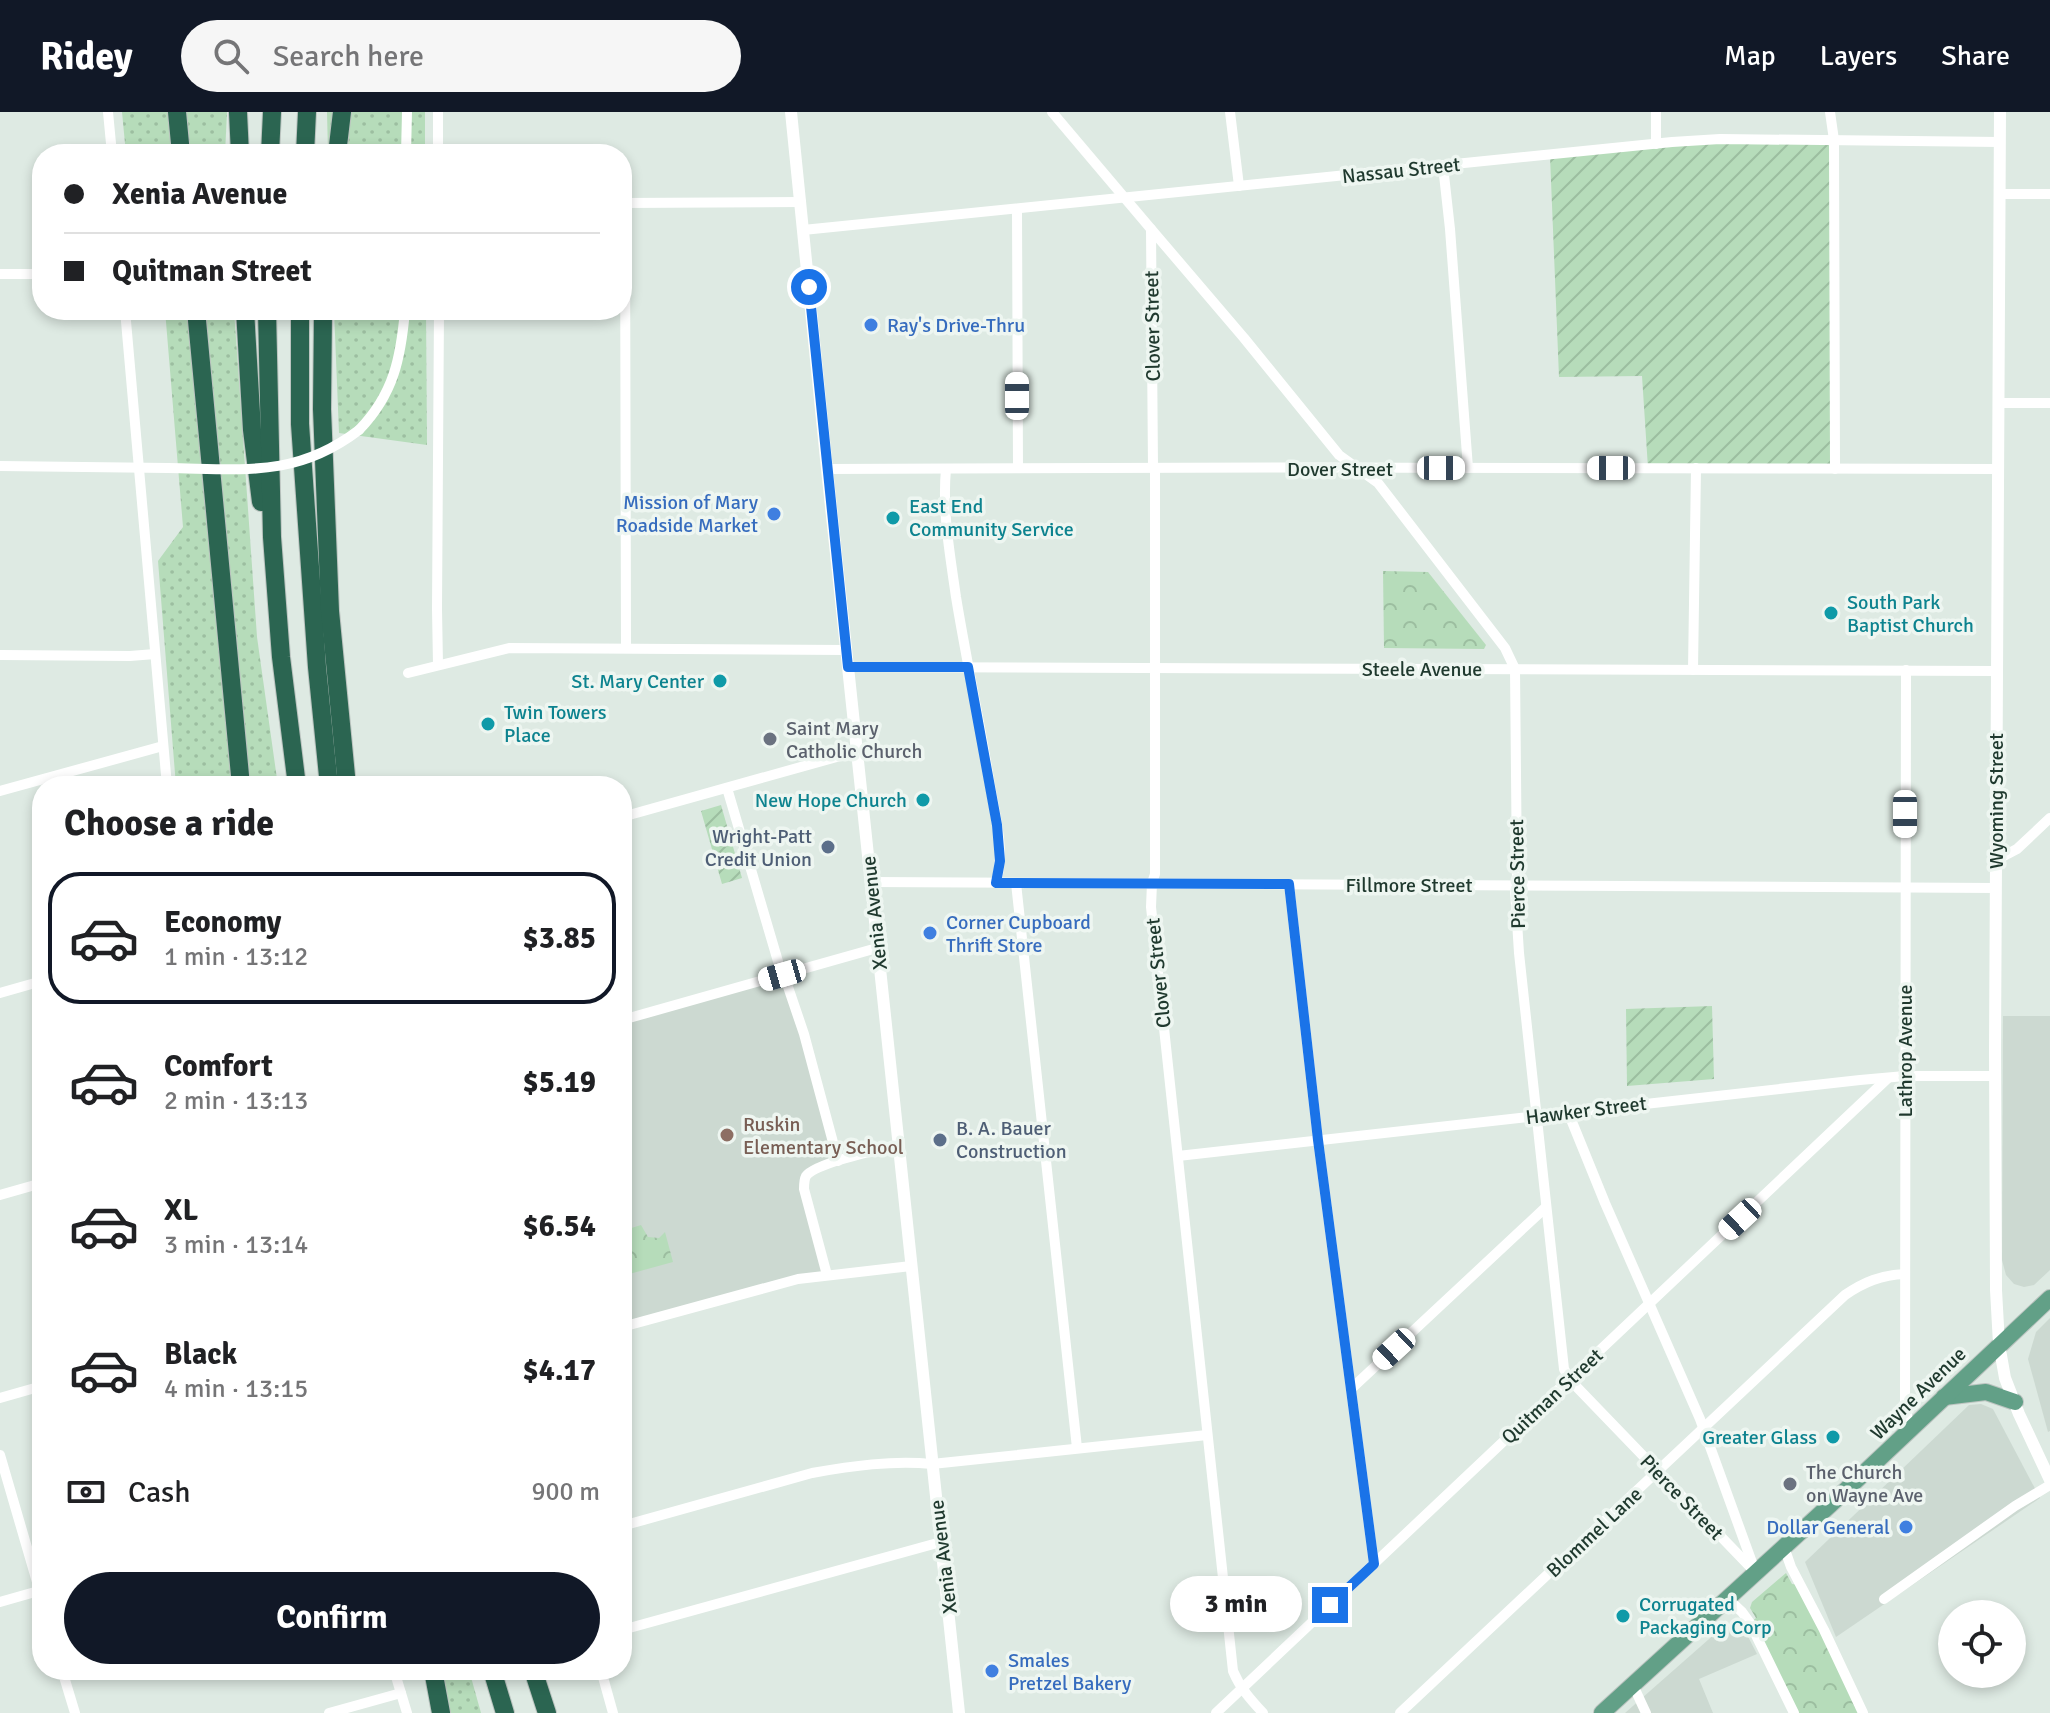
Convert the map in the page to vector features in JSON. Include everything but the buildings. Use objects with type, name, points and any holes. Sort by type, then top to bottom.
[{"type":"highway","points":[[177,112],[180,144]]},
{"type":"highway","points":[[238,112],[240,144]]},
{"type":"highway","points":[[270,144],[272,112]]},
{"type":"highway","points":[[305,144],[307,112]]},
{"type":"highway","points":[[338,144],[342,112]]},
{"type":"highway","points":[[197,320],[240,776]]},
{"type":"highway","points":[[246,320],[252,430],[296,776]]},
{"type":"highway","points":[[267,320],[272,537],[281,657]]},
{"type":"highway","points":[[300,320],[300,424],[328,776]]},
{"type":"highway","points":[[323,320],[322,409],[330,611],[346,776]]},
{"type":"highway","points":[[435,1680],[441,1713]]},
{"type":"highway","points":[[495,1680],[505,1713]]},
{"type":"highway","points":[[536,1680],[547,1713]]},
{"type":"main road","name":"Wayne Avenue","points":[[1602,1713],[2050,1298]]},
{"type":"main road","points":[[1944,1397],[1986,1392],[2015,1402]]},
{"type":"street","points":[[108,112],[111,144]]},
{"type":"street","points":[[406,144],[407,112]]},
{"type":"street","points":[[438,112],[438,144]]},
{"type":"street","name":"Xenia Avenue","points":[[791,112],[959,1713]]},
{"type":"street","points":[[1052,112],[1339,455],[1378,483],[1505,648],[1515,669]]},
{"type":"street","points":[[1230,112],[1239,186]]},
{"type":"street","points":[[1656,112],[1656,144]]},
{"type":"street","points":[[1830,112],[1834,140],[1835,469]]},
{"type":"street","name":"Wyoming Street","points":[[2000,112],[1995,1076],[1999,1344],[2005,1378],[2050,1482]]},
{"type":"street","name":"Nassau Street","points":[[803,230],[1720,139],[2000,142]]},
{"type":"street","points":[[1443,166],[1468,468]]},
{"type":"street","points":[[1999,194],[2050,194]]},
{"type":"street","points":[[632,203],[801,202]]},
{"type":"street","points":[[1017,209],[1018,468]]},
{"type":"street","name":"Clover Street","points":[[1151,229],[1156,668],[1155,874],[1151,907],[1233,1671],[1242,1689],[1263,1713]]},
{"type":"street","points":[[0,274],[32,274]]},
{"type":"street","points":[[126,320],[166,776]]},
{"type":"street","points":[[0,466],[245,469],[287,465],[324,453],[359,430],[381,403],[398,362],[404,320]]},
{"type":"street","points":[[438,665],[439,320]]},
{"type":"street","points":[[625,320],[626,648]]},
{"type":"street","points":[[1998,403],[2050,403]]},
{"type":"street","points":[[1693,670],[1696,468]]},
{"type":"street","name":"Dover Street","points":[[827,469],[1997,469]]},
{"type":"street","points":[[946,469],[945,520],[997,825],[1000,861],[996,883]]},
{"type":"street","points":[[408,673],[509,648],[846,650]]},
{"type":"street","points":[[0,655],[155,654]]},
{"type":"street","name":"Steele Avenue","points":[[848,667],[1997,671]]},
{"type":"street","name":"Pierce Street","points":[[1515,669],[1519,953],[1564,1369],[1570,1380],[1756,1573]]},
{"type":"street","name":"Lathrop Avenue","points":[[1906,670],[1905,1405],[1909,1424],[1916,1424]]},
{"type":"street","points":[[54,776],[163,746]]},
{"type":"street","points":[[632,814],[858,751]]},
{"type":"street","points":[[0,791],[32,782]]},
{"type":"street","points":[[727,788],[782,975],[804,1034],[838,1161]]},
{"type":"street","points":[[1996,860],[2017,849],[2050,818]]},
{"type":"street","name":"Fillmore Street","points":[[871,882],[1996,888]]},
{"type":"street","points":[[1016,883],[1077,1448]]},
{"type":"street","points":[[1289,884],[1318,1140],[1374,1564]]},
{"type":"street","points":[[632,1017],[877,948]]},
{"type":"street","points":[[0,993],[32,984]]},
{"type":"street","name":"Hawker Street","points":[[1178,1156],[1905,1076],[1995,1076]]},
{"type":"street","name":"Quitman Street","points":[[1216,1713],[1888,1078]]},
{"type":"street","points":[[1568,1112],[1703,1428],[1756,1573]]},
{"type":"street","points":[[827,1275],[804,1183],[810,1172],[898,1145]]},
{"type":"street","points":[[0,1195],[32,1186]]},
{"type":"street","points":[[1351,1389],[1546,1207]]},
{"type":"street","points":[[632,1324],[798,1279],[911,1266]]},
{"type":"street","name":"Blommel Lane","points":[[1400,1713],[1845,1295],[1875,1278],[1905,1274]]},
{"type":"street","points":[[0,1398],[32,1389]]},
{"type":"street","points":[[632,1523],[825,1471],[915,1462],[932,1464],[1207,1435]]},
{"type":"street","points":[[0,1455],[32,1563]]},
{"type":"street","points":[[1884,1599],[2050,1482]]},
{"type":"street","points":[[632,1627],[941,1542]]},
{"type":"street","points":[[1784,1547],[1863,1713]]},
{"type":"street","points":[[0,1602],[32,1595]]},
{"type":"street","points":[[1727,1598],[1750,1623],[1794,1713]]},
{"type":"street","points":[[65,1680],[75,1713]]},
{"type":"street","points":[[397,1680],[407,1713]]},
{"type":"street","points":[[604,1680],[613,1713]]},
{"type":"street","points":[[1633,1685],[1646,1713]]},
{"type":"street","points":[[329,1713],[401,1693]]},
{"type":"shaded area","name":"Ruskin Elementary School","points":[[782,975],[838,1161],[806,1177],[827,1275],[632,1324],[632,1017]]},
{"type":"shaded area","points":[[2003,1016],[2050,1016],[2050,1270],[2034,1285],[2024,1287],[2014,1284],[2006,1275],[2002,1260]]},
{"type":"shaded area","points":[[2050,1318],[2048,1432],[2028,1359],[2036,1332]]},
{"type":"shaded area","points":[[1981,1404],[1993,1409],[2040,1498],[1836,1637],[1805,1562],[1969,1405]]},
{"type":"shaded area","points":[[1725,1625],[1743,1627],[1757,1654],[1699,1679],[1713,1713],[1625,1713]]},
{"type":"green space","points":[[122,112],[227,112],[225,144],[125,144]]},
{"type":"green space","points":[[327,112],[425,112],[425,144],[328,144]]},
{"type":"green space","points":[[1834,140],[1835,469],[1648,468],[1642,376],[1559,377],[1550,156],[1672,142]]},
{"type":"green space","points":[[166,320],[235,320],[257,637],[277,776],[175,776],[158,561],[183,527]]},
{"type":"green space","points":[[334,320],[426,320],[427,445],[339,433]]},
{"type":"green space","points":[[1383,571],[1428,572],[1486,645],[1484,649],[1384,648]]},
{"type":"green space","points":[[721,805],[742,878],[722,884],[701,811]]},
{"type":"green space","points":[[1712,1006],[1714,1079],[1627,1086],[1626,1009]]},
{"type":"green space","points":[[641,1225],[648,1237],[659,1238],[665,1232],[673,1262],[632,1273],[632,1228]]},
{"type":"green space","points":[[1786,1573],[1792,1584],[1801,1585],[1863,1713],[1794,1713],[1750,1623],[1756,1618],[1750,1608],[1752,1602]]},
{"type":"green space","points":[[445,1680],[472,1680],[481,1713],[450,1713]]},
{"type":"place","name":"Ray's Drive-Thru","points":[[871,325]]},
{"type":"place","name":"Mission of Mary Roadside Market","points":[[774,514]]},
{"type":"place","name":"East End Community Service","points":[[893,518]]},
{"type":"place","name":"South Park Baptist Church","points":[[1831,613]]},
{"type":"place","name":"St. Mary Center","points":[[720,681]]},
{"type":"place","name":"Twin Towers Place","points":[[488,724]]},
{"type":"place","name":"Saint Mary Catholic Church","points":[[770,739]]},
{"type":"place","name":"New Hope Church","points":[[923,800]]},
{"type":"place","name":"Wright-Patt Credit Union","points":[[828,847]]},
{"type":"place","name":"Corner Cupboard Thrift Store","points":[[930,933]]},
{"type":"place","name":"Ruskin Elementary School","points":[[727,1135]]},
{"type":"place","name":"B. A. Bauer Construction","points":[[940,1140]]},
{"type":"place","name":"Greater Glass","points":[[1833,1437]]},
{"type":"place","name":"The Church on Wayne Ave","points":[[1790,1484]]},
{"type":"place","name":"Dollar General","points":[[1906,1527]]},
{"type":"place","name":"Corrugated Packaging Corp","points":[[1623,1616]]},
{"type":"place","name":"Smales Pretzel Bakery","points":[[992,1671]]},
{"type":"route","points":[[809,287],[848,667],[968,667],[997,825],[1000,861],[996,883],[1289,884],[1318,1140],[1374,1564],[1330,1605]]}]
